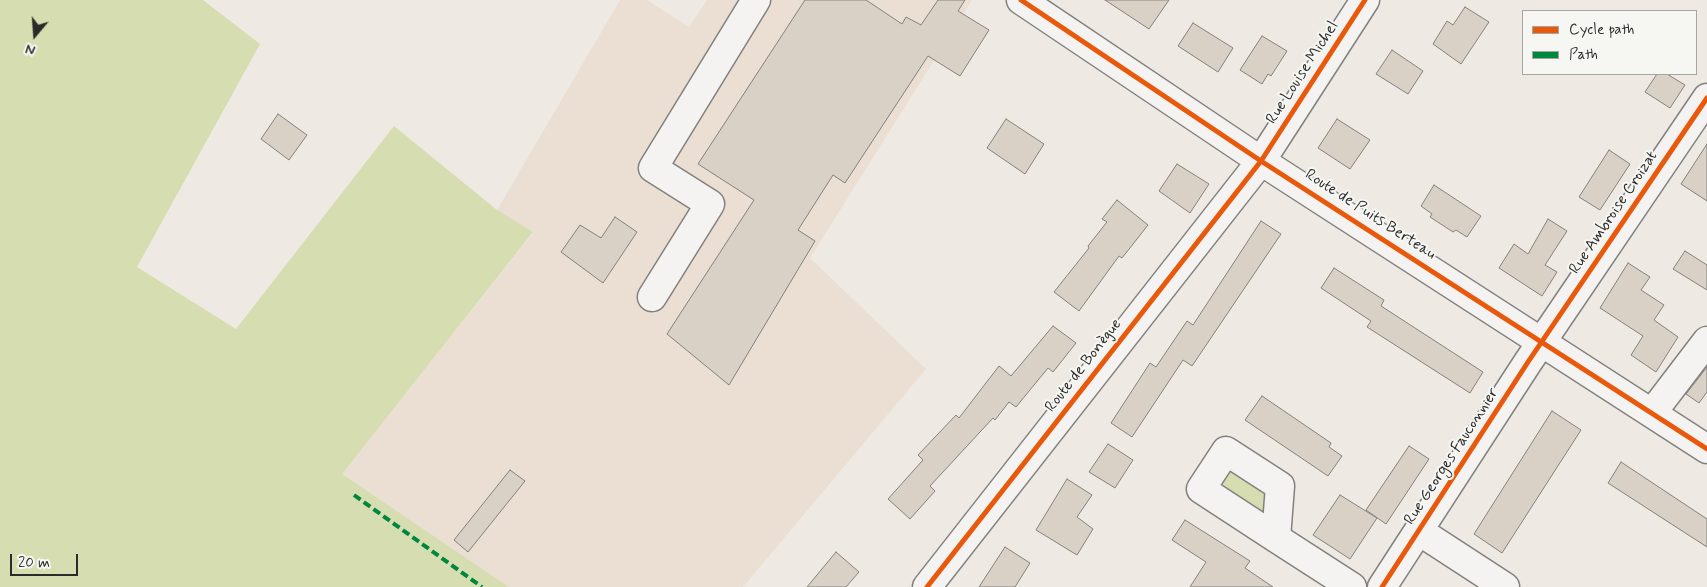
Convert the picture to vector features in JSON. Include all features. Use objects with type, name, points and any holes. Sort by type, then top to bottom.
[{"type":"street","points":[[652,297],[710,204],[653,168],[756,0]]},
{"type":"street","name":"Route de Puits Berteau","points":[[1021,0],[1261,160],[1707,449]]},
{"type":"street","name":"Rue Louise Michel","points":[[1261,160],[1365,0]]},
{"type":"street","name":"Rue Ambroise Croizat","points":[[1542,341],[1707,98]]},
{"type":"street","name":"Route de Bonègue","points":[[927,587],[1261,160]]},
{"type":"street","name":"Rue Georges Fauconnier","points":[[1382,587],[1542,341]]},
{"type":"street","points":[[1652,413],[1707,341]]},
{"type":"street","points":[[1419,531],[1505,587]]},
{"type":"street","points":[[1276,538],[1352,587]]},
{"type":"shaded area","points":[[620,0],[647,0],[689,27],[707,0],[972,0],[810,258],[926,369],[743,587],[509,587],[341,474],[533,233],[497,210]]},
{"type":"green space","points":[[0,0],[203,0],[260,44],[137,267],[236,329],[394,126],[497,210],[533,232],[342,474],[509,587],[0,587]]},
{"type":"green space","points":[[1233,469],[1267,490],[1266,510],[1255,514],[1220,491],[1221,480],[1226,472]]},
{"type":"building","points":[[805,0],[866,0],[902,24],[906,17],[921,25],[938,0],[965,0],[958,11],[989,30],[960,76],[928,56],[845,183],[833,175],[798,230],[815,241],[729,385],[667,334],[754,200],[698,164]]},
{"type":"building","points":[[1105,0],[1169,0],[1149,29]]},
{"type":"building","points":[[1465,7],[1489,22],[1461,64],[1433,44],[1447,21],[1453,25]]},
{"type":"building","points":[[1193,23],[1233,48],[1218,72],[1178,46]]},
{"type":"building","points":[[1262,36],[1287,51],[1271,76],[1268,74],[1262,84],[1240,70]]},
{"type":"building","points":[[1392,50],[1423,71],[1408,94],[1376,74]]},
{"type":"building","points":[[1656,75],[1669,75],[1685,85],[1670,108],[1645,92]]},
{"type":"building","points":[[278,114],[307,135],[289,160],[261,139]]},
{"type":"building","points":[[1006,119],[1044,144],[1025,174],[987,148]]},
{"type":"building","points":[[1337,119],[1370,140],[1350,169],[1318,148]]},
{"type":"building","points":[[1707,144],[1707,201],[1681,184]]},
{"type":"building","points":[[1609,150],[1630,164],[1600,210],[1579,197]]},
{"type":"building","points":[[1177,164],[1209,184],[1190,213],[1159,191]]},
{"type":"building","points":[[1434,185],[1481,216],[1467,237],[1456,230],[1453,232],[1430,217],[1432,214],[1421,206]]},
{"type":"building","points":[[1117,200],[1148,225],[1122,258],[1119,256],[1079,311],[1054,292],[1107,222],[1102,219]]},
{"type":"building","points":[[615,217],[637,232],[603,283],[561,252],[580,225],[601,238]]},
{"type":"building","points":[[1548,219],[1567,231],[1545,265],[1557,272],[1542,296],[1499,268],[1514,244],[1528,254]]},
{"type":"building","points":[[1261,221],[1281,234],[1192,366],[1183,360],[1132,437],[1111,423],[1150,363],[1156,367],[1187,321],[1193,325]]},
{"type":"building","points":[[1685,251],[1707,265],[1707,290],[1673,269]]},
{"type":"building","points":[[1628,263],[1650,277],[1641,290],[1664,305],[1654,320],[1678,337],[1656,372],[1631,355],[1643,336],[1600,308]]},
{"type":"building","points":[[1334,268],[1384,300],[1381,306],[1483,372],[1470,393],[1367,327],[1371,321],[1321,288]]},
{"type":"building","points":[[1053,326],[1076,343],[1053,372],[1048,368],[1016,407],[1009,402],[995,420],[993,418],[930,486],[935,491],[910,519],[888,499],[923,460],[918,455],[956,415],[959,418],[999,366],[1011,376]]},
{"type":"building","points":[[1707,367],[1707,392],[1699,403],[1686,394]]},
{"type":"building","points":[[1262,396],[1331,443],[1329,447],[1342,456],[1328,476],[1245,420]]},
{"type":"building","points":[[1552,411],[1581,430],[1502,553],[1474,534]]},
{"type":"building","points":[[1108,444],[1133,460],[1115,488],[1089,472]]},
{"type":"building","points":[[1409,446],[1429,459],[1386,524],[1366,510]]},
{"type":"building","points":[[1621,462],[1707,519],[1707,547],[1608,483]]},
{"type":"building","points":[[510,470],[525,481],[468,552],[454,540]]},
{"type":"building","points":[[1067,479],[1092,495],[1077,517],[1093,529],[1077,555],[1036,530]]},
{"type":"building","points":[[1340,495],[1377,518],[1350,559],[1313,535]]},
{"type":"building","points":[[1185,520],[1250,561],[1245,568],[1273,587],[1190,587],[1206,562],[1172,540]]},
{"type":"building","points":[[1005,547],[1030,563],[1015,587],[979,587]]},
{"type":"building","points":[[836,552],[859,572],[846,587],[807,587]]},
{"type":"marked path","points":[[354,495],[482,587]]},
{"type":"cycle path","points":[[1021,0],[1261,161],[1707,449]]},
{"type":"cycle path","points":[[927,587],[1261,161],[1365,0]]},
{"type":"cycle path","points":[[1382,587],[1528,362],[1707,98]]}]
